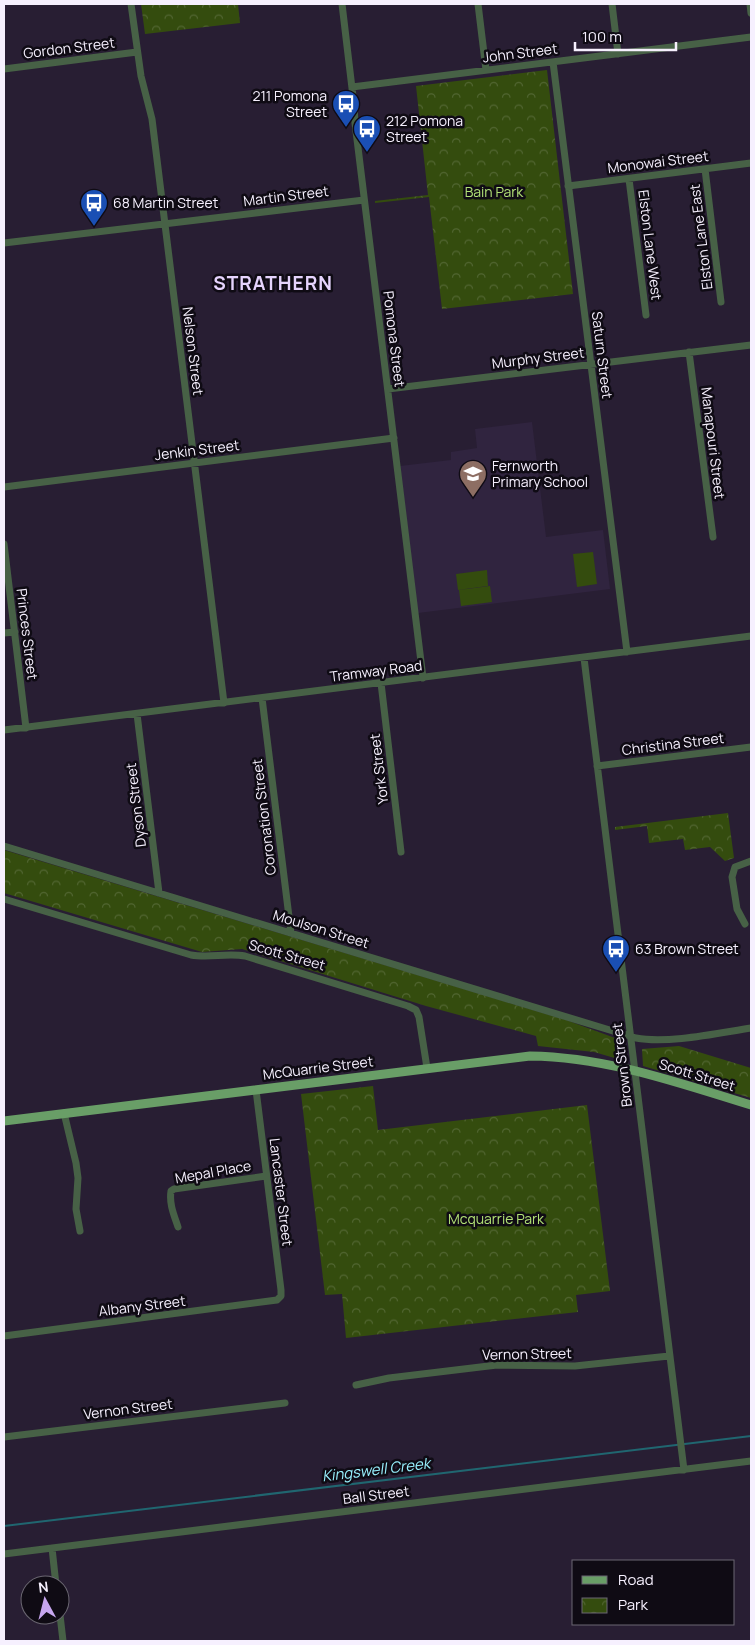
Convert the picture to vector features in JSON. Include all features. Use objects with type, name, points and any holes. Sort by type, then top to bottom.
[{"type":"main road","name":"McQuarrie Street","points":[[4,1121],[520,1057],[540,1056],[597,1062],[635,1070]]},
{"type":"main road","name":"Scott Street","points":[[635,1070],[751,1105]]},
{"type":"street","name":"Nelson Street","points":[[132,4],[141,76],[152,119],[224,703]]},
{"type":"street","name":"Pomona Street","points":[[342,4],[352,87],[354,123],[423,678]]},
{"type":"street","points":[[478,4],[486,70]]},
{"type":"street","points":[[612,4],[618,54]]},
{"type":"street","points":[[750,4],[751,13]]},
{"type":"street","name":"John Street","points":[[352,87],[751,37]]},
{"type":"street","name":"Gordon Street","points":[[4,69],[138,52]]},
{"type":"street","name":"Saturn Street","points":[[553,62],[627,652]]},
{"type":"street","name":"Monowai Street","points":[[568,186],[751,163]]},
{"type":"street","name":"Elston Lane East","points":[[705,169],[721,302]]},
{"type":"street","name":"Elston Lane West","points":[[629,179],[646,315]]},
{"type":"street","name":"Martin Street","points":[[4,243],[364,200]]},
{"type":"street","name":"Murphy Street","points":[[388,389],[751,345]]},
{"type":"street","name":"Manapouri Street","points":[[689,352],[712,537]]},
{"type":"street","name":"Jenkin Street","points":[[4,487],[394,438]]},
{"type":"street","name":"Princes Street","points":[[4,544],[26,728]]},
{"type":"street","points":[[4,633],[14,632]]},
{"type":"street","name":"Tramway Road","points":[[4,730],[751,636]]},
{"type":"street","name":"Brown Street","points":[[584,658],[684,1470]]},
{"type":"street","name":"York Street","points":[[381,683],[402,852]]},
{"type":"street","name":"Coronation Street","points":[[262,698],[291,933]]},
{"type":"street","name":"Dyson Street","points":[[137,714],[159,893]]},
{"type":"street","name":"Christina Street","points":[[597,766],[751,747]]},
{"type":"street","name":"Moulson Street","points":[[4,846],[630,1036]]},
{"type":"street","points":[[744,924],[737,909],[732,873],[735,867],[751,861]]},
{"type":"street","name":"Scott Street","points":[[4,900],[191,955],[206,957],[245,956],[408,1006],[416,1010],[420,1017],[426,1068]]},
{"type":"street","points":[[630,1036],[648,1040],[665,1039],[751,1028]]},
{"type":"street","name":"Lancaster Street","points":[[256,1090],[281,1296]]},
{"type":"street","points":[[64,1113],[76,1163],[78,1178],[76,1209],[80,1231]]},
{"type":"street","name":"Mepal Place","points":[[178,1227],[171,1209],[170,1196],[174,1189],[266,1176]]},
{"type":"street","name":"Albany Street","points":[[4,1336],[272,1301],[277,1300],[281,1296]]},
{"type":"street","name":"Vernon Street","points":[[356,1385],[389,1378],[497,1365],[574,1366],[669,1356]]},
{"type":"street","name":"Vernon Street","points":[[4,1437],[285,1403]]},
{"type":"street","name":"Ball Street","points":[[4,1554],[751,1461]]},
{"type":"street","points":[[52,1548],[55,1575]]},
{"type":"street","points":[[61,1625],[63,1641]]},
{"type":"shaded area","name":"Fernworth Primary School","points":[[532,422],[546,537],[603,530],[610,589],[418,613],[400,466],[451,460],[451,452],[477,448],[475,429]]},
{"type":"green space","points":[[141,4],[238,4],[240,23],[145,34]]},
{"type":"green space","name":"Bain Park","points":[[547,70],[573,294],[442,309],[429,197],[375,203],[375,201],[428,195],[416,86]]},
{"type":"green space","points":[[593,552],[597,584],[577,587],[573,554]]},
{"type":"green space","points":[[487,570],[488,586],[458,590],[456,574]]},
{"type":"green space","points":[[490,586],[492,602],[461,606],[459,590]]},
{"type":"green space","points":[[728,813],[734,858],[725,861],[710,847],[685,850],[683,839],[649,843],[647,826],[615,830],[615,827]]},
{"type":"green space","points":[[4,850],[566,1020],[615,1038],[618,1059],[594,1052],[538,1046],[536,1036],[426,1006],[242,949],[202,952],[4,893]]},
{"type":"green space","points":[[679,1046],[751,1068],[751,1098],[643,1066],[642,1049]]},
{"type":"green space","name":"Mcquarrie Park","points":[[373,1086],[378,1130],[587,1105],[610,1291],[576,1295],[578,1312],[346,1338],[342,1294],[325,1295],[301,1094]]},
{"type":"waterway","name":"Kingswell Creek","points":[[4,1526],[751,1436]]},
{"type":"place","name":"211 Pomona Street","points":[[346,128]]},
{"type":"place","name":"212 Pomona Street","points":[[367,153]]},
{"type":"place","name":"68 Martin Street","points":[[94,227]]},
{"type":"place","name":"Fernworth Primary School","points":[[473,498]]},
{"type":"place","name":"63 Brown Street","points":[[616,973]]},
{"type":"district","name":"STRATHERN","points":[[273,283]]}]
